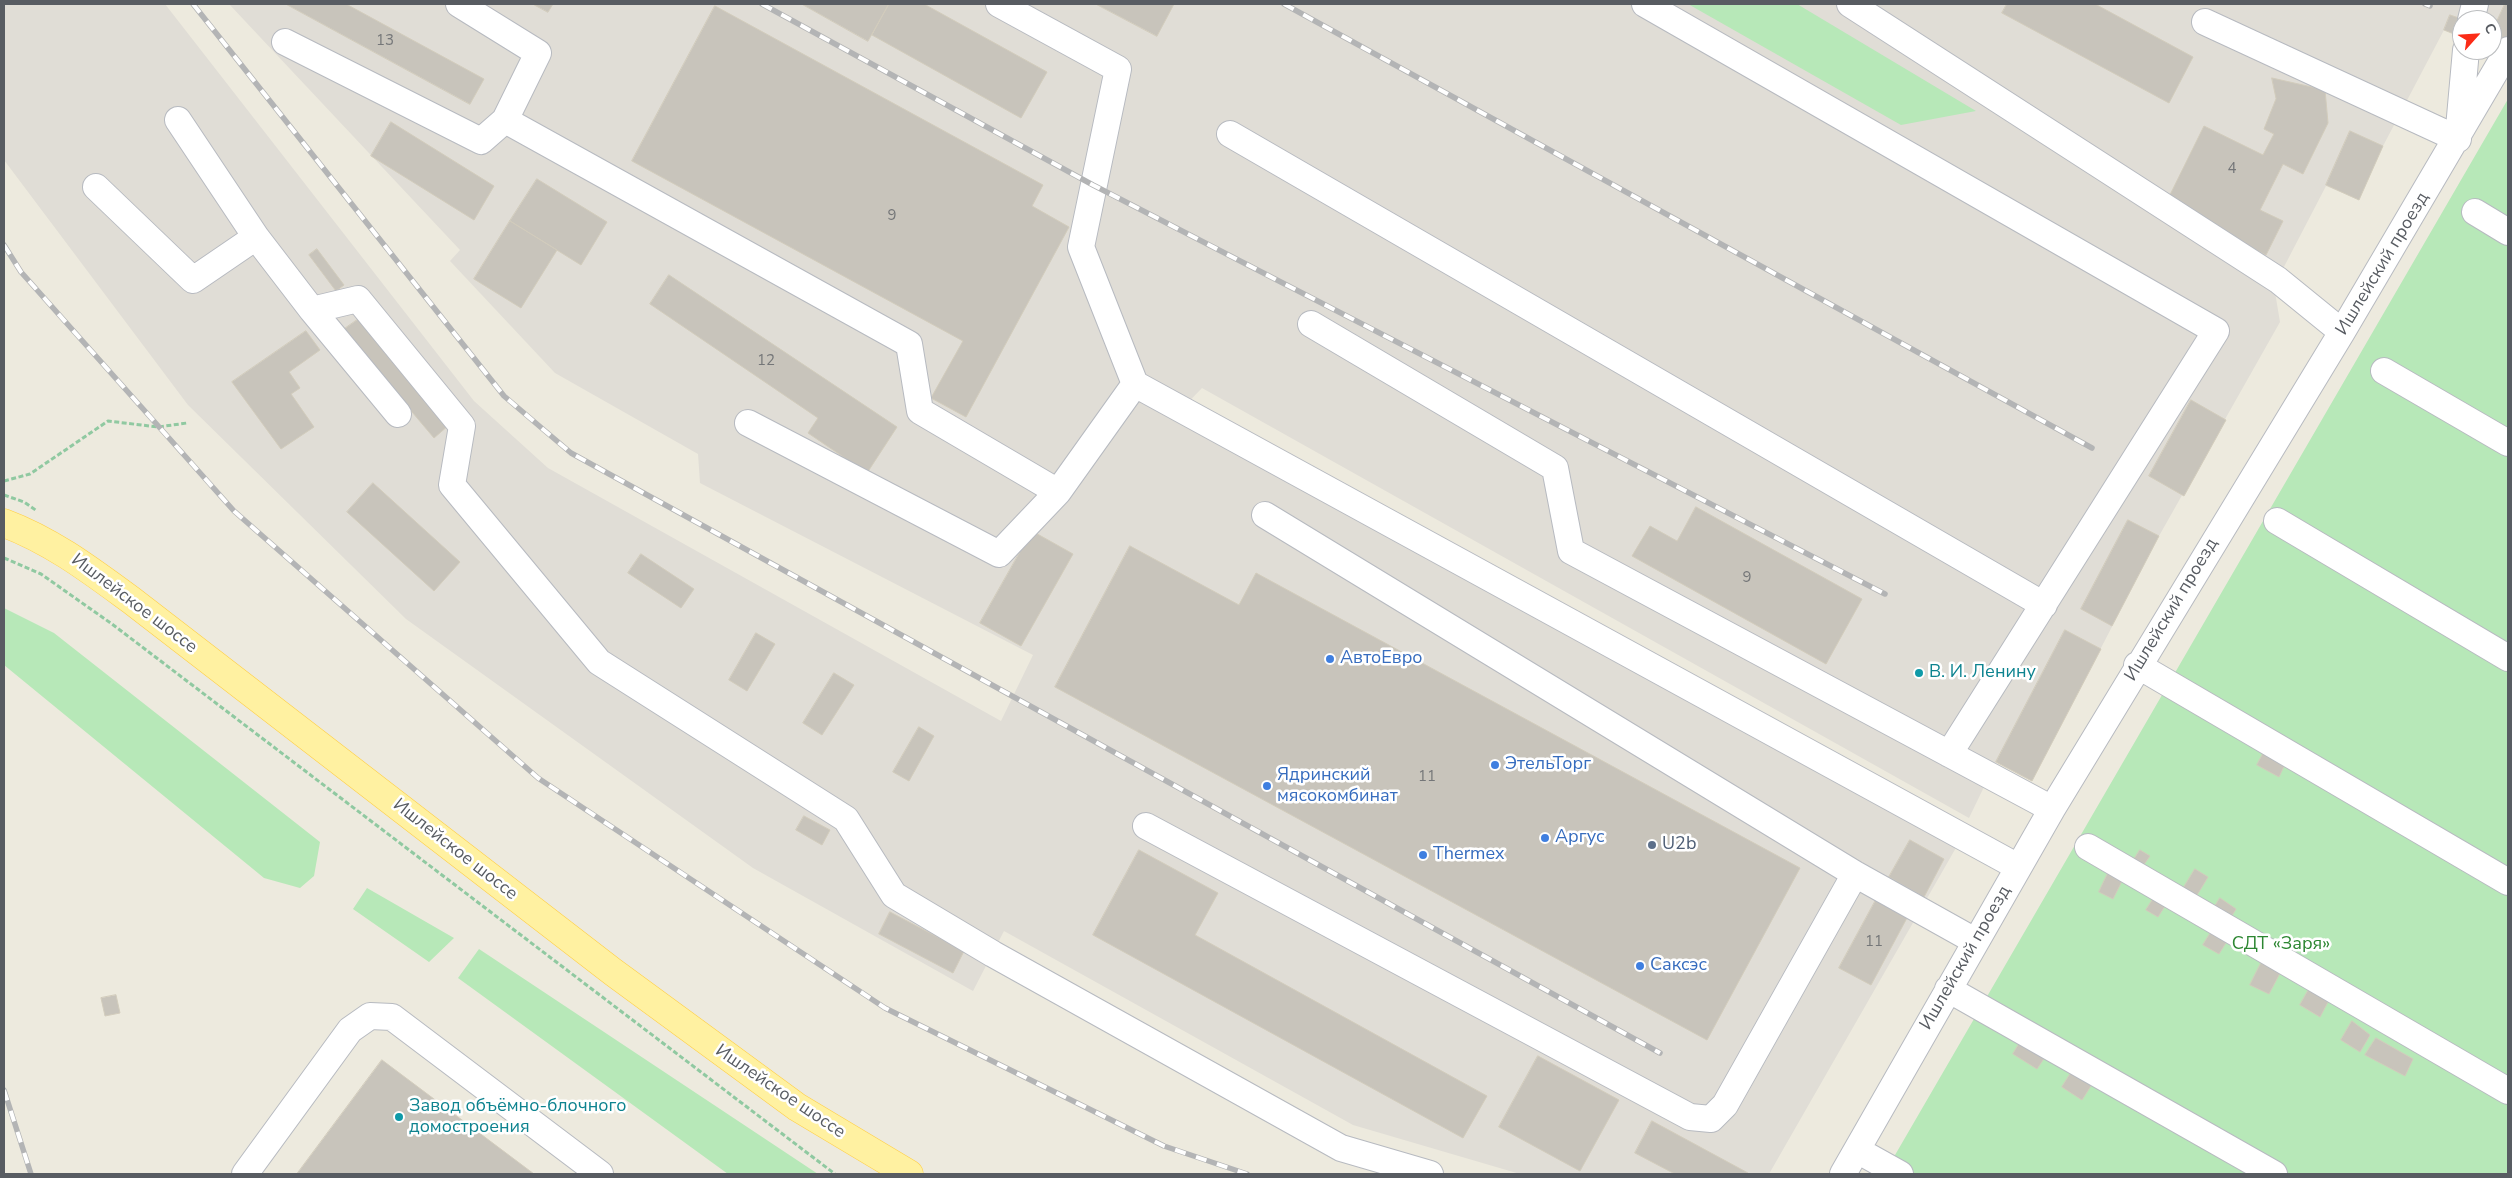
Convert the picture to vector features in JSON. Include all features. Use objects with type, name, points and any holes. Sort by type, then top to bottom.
[{"type":"main road","name":"Ишлейское шоссе","points":[[4,524],[29,533],[70,555],[147,612],[612,972],[796,1108],[903,1172]]},
{"type":"street","points":[[285,42],[482,141],[505,120],[538,53],[459,4]]},
{"type":"street","points":[[999,4],[1118,69],[1081,247],[1135,384],[2018,867]]},
{"type":"street","points":[[1645,4],[2216,332],[1949,754]]},
{"type":"street","points":[[1850,4],[2278,280],[2342,332]]},
{"type":"street","points":[[2205,22],[2458,138],[2465,60]]},
{"type":"street","name":"Ишлейский проезд","points":[[1843,1174],[2052,809],[2342,332],[2458,138],[2508,50]]},
{"type":"street","points":[[178,120],[256,237],[312,310],[398,414]]},
{"type":"street","points":[[505,120],[909,344],[920,411],[1058,492]]},
{"type":"street","points":[[1230,134],[2044,605]]},
{"type":"street","points":[[96,187],[193,280],[256,237]]},
{"type":"street","points":[[2475,212],[2508,232]]},
{"type":"street","points":[[312,310],[358,299],[376,320],[462,426],[452,485],[599,662],[846,818],[894,895],[993,954],[1341,1148],[1430,1174]]},
{"type":"street","points":[[1311,324],[1554,468],[1571,551],[2052,809]]},
{"type":"street","points":[[2384,371],[2508,444]]},
{"type":"street","points":[[748,423],[999,554],[1058,492],[1135,384]]},
{"type":"street","points":[[1265,515],[1855,874],[1975,941]]},
{"type":"street","points":[[2277,521],[2508,658]]},
{"type":"street","points":[[2138,666],[2508,882]]},
{"type":"street","points":[[1146,826],[1690,1117],[1711,1119],[1725,1105],[1855,874]]},
{"type":"street","points":[[2088,847],[2508,1091]]},
{"type":"street","points":[[1948,989],[2274,1174]]},
{"type":"street","points":[[246,1174],[350,1030],[370,1016],[392,1017],[600,1174]]},
{"type":"street","points":[[1857,1150],[1900,1174]]},
{"type":"path","points":[[4,481],[30,474],[108,421],[158,427],[187,423]]},
{"type":"path","points":[[4,558],[42,574],[112,624],[835,1174]]},
{"type":"shaded area","points":[[4,4],[165,4],[474,401],[548,468],[1001,721],[1033,655],[700,483],[698,454],[555,373],[450,261],[460,250],[229,4],[2508,4],[2508,37],[2502,49],[2502,10],[2452,10],[2452,33],[2444,30],[2383,146],[2359,200],[2326,186],[2274,286],[2280,322],[2159,536],[2032,781],[1996,762],[1969,818],[1202,388],[1173,418],[1957,846],[1769,1174],[1520,1174],[1353,1125],[1004,931],[973,991],[753,868],[406,619],[188,405],[4,160]]},
{"type":"green space","points":[[1688,4],[1797,4],[1976,111],[1901,125]]},
{"type":"green space","name":"СДТ «Заря»","points":[[2508,99],[2508,1174],[1884,1174]]},
{"type":"green space","points":[[4,608],[54,633],[320,842],[314,876],[300,888],[264,878],[4,665]]},
{"type":"green space","points":[[367,888],[454,938],[429,962],[353,909]]},
{"type":"green space","points":[[479,949],[818,1174],[728,1174],[458,978]]},
{"type":"building","points":[[286,4],[346,4],[484,79],[470,104]]},
{"type":"building","points":[[533,4],[553,4],[548,12]]},
{"type":"building","points":[[802,4],[889,4],[868,41]]},
{"type":"building","points":[[889,4],[924,4],[1047,72],[1021,118],[872,35]]},
{"type":"building","points":[[1096,4],[1174,4],[1157,36]]},
{"type":"building","points":[[2007,4],[2095,4],[2193,57],[2169,103],[2002,13]]},
{"type":"building","points":[[2505,4],[2508,4],[2508,37],[2502,49],[2502,10]]},
{"type":"building","points":[[715,6],[1043,185],[1032,206],[1069,227],[966,417],[931,398],[963,341],[632,161]]},
{"type":"building","points":[[2450,15],[2452,16],[2452,33],[2444,30]]},
{"type":"building","points":[[2272,78],[2325,90],[2328,123],[2303,174],[2283,164],[2260,210],[2283,221],[2266,255],[2165,205],[2204,126],[2263,155],[2274,134],[2264,129],[2276,99]]},
{"type":"building","points":[[391,122],[494,186],[474,220],[371,156]]},
{"type":"building","points":[[2350,131],[2383,146],[2359,200],[2326,185]]},
{"type":"building","points":[[537,179],[607,222],[581,265],[510,221]]},
{"type":"building","points":[[510,221],[557,250],[521,308],[474,279]]},
{"type":"building","points":[[317,249],[344,285],[336,291],[309,255]]},
{"type":"building","points":[[669,275],[897,427],[867,473],[808,433],[818,418],[650,304]]},
{"type":"building","points":[[360,318],[449,425],[434,438],[343,330]]},
{"type":"building","points":[[306,331],[320,350],[289,372],[300,388],[291,394],[314,427],[281,449],[232,382]]},
{"type":"building","points":[[2191,400],[2226,420],[2184,496],[2149,476]]},
{"type":"building","points":[[373,483],[460,562],[434,591],[347,512]]},
{"type":"building","points":[[1696,507],[1862,599],[1826,664],[1632,556],[1650,526],[1677,541]]},
{"type":"building","points":[[2128,520],[2159,536],[2112,626],[2081,609]]},
{"type":"building","points":[[1032,531],[1073,554],[1021,646],[980,623]]},
{"type":"building","points":[[1130,546],[1239,605],[1256,573],[1800,868],[1707,1040],[1055,687]]},
{"type":"building","points":[[641,554],[694,589],[681,608],[628,573]]},
{"type":"building","points":[[2065,630],[2101,649],[2032,781],[1996,762]]},
{"type":"building","points":[[756,633],[775,644],[747,691],[729,680]]},
{"type":"building","points":[[834,673],[854,685],[822,735],[803,723]]},
{"type":"building","points":[[919,727],[934,736],[909,781],[893,772]]},
{"type":"building","points":[[2265,750],[2286,762],[2279,777],[2257,765]]},
{"type":"building","points":[[804,816],[830,830],[822,845],[796,830]]},
{"type":"building","points":[[1910,840],[1944,859],[1924,897],[1889,877]]},
{"type":"building","points":[[1139,850],[1218,893],[1195,935],[1487,1096],[1463,1138],[1093,935]]},
{"type":"building","points":[[2140,850],[2150,856],[2140,870],[2131,864]]},
{"type":"building","points":[[2195,869],[2208,877],[2194,900],[2181,892]]},
{"type":"building","points":[[2108,873],[2122,881],[2113,899],[2099,892]]},
{"type":"building","points":[[1877,898],[1908,916],[1871,985],[1839,968]]},
{"type":"building","points":[[2220,898],[2236,909],[2228,922],[2212,911]]},
{"type":"building","points":[[2153,899],[2165,906],[2158,917],[2146,910]]},
{"type":"building","points":[[890,912],[964,951],[953,973],[879,934]]},
{"type":"building","points":[[2211,932],[2227,941],[2219,954],[2203,945]]},
{"type":"building","points":[[2261,963],[2280,973],[2269,994],[2250,985]]},
{"type":"building","points":[[2309,989],[2329,1000],[2320,1017],[2300,1005]]},
{"type":"building","points":[[116,995],[120,1013],[105,1016],[101,998]]},
{"type":"building","points":[[2352,1021],[2370,1035],[2360,1052],[2341,1040]]},
{"type":"building","points":[[2376,1038],[2413,1059],[2405,1076],[2365,1055]]},
{"type":"building","points":[[2022,1039],[2047,1054],[2037,1069],[2013,1054]]},
{"type":"building","points":[[1538,1056],[1619,1100],[1580,1171],[1499,1127]]},
{"type":"building","name":"Завод объёмно-блочного домостроения","points":[[382,1060],[534,1174],[297,1174]]},
{"type":"building","points":[[2074,1068],[2094,1081],[2082,1100],[2062,1087]]},
{"type":"building","points":[[1652,1121],[1748,1173],[1675,1174],[1635,1153]]},
{"type":"railway","points":[[193,4],[504,396],[571,453],[1660,1053]]},
{"type":"railway","points":[[762,4],[1093,185],[1885,594]]},
{"type":"railway","points":[[1284,4],[2092,448]]},
{"type":"railway","points":[[2425,4],[2430,6]]},
{"type":"railway","points":[[4,245],[21,272],[234,511],[538,778],[885,1008],[1164,1146],[1247,1174]]},
{"type":"railway","points":[[4,1090],[31,1174]]},
{"type":"place","name":"АвтоЕвро","points":[[1330,659]]},
{"type":"place","name":"В. И. Ленину","points":[[1919,673]]},
{"type":"place","name":"ЭтельТорг","points":[[1495,765]]},
{"type":"place","name":"Ядринский мясокомбинат","points":[[1267,786]]},
{"type":"place","name":"Аргус","points":[[1545,838]]},
{"type":"place","name":"U2b","points":[[1652,845]]},
{"type":"place","name":"Thermex","points":[[1423,855]]},
{"type":"place","name":"Саксэс","points":[[1640,966]]},
{"type":"place","name":"Завод объёмно-блочного домостроения","points":[[399,1117]]}]
